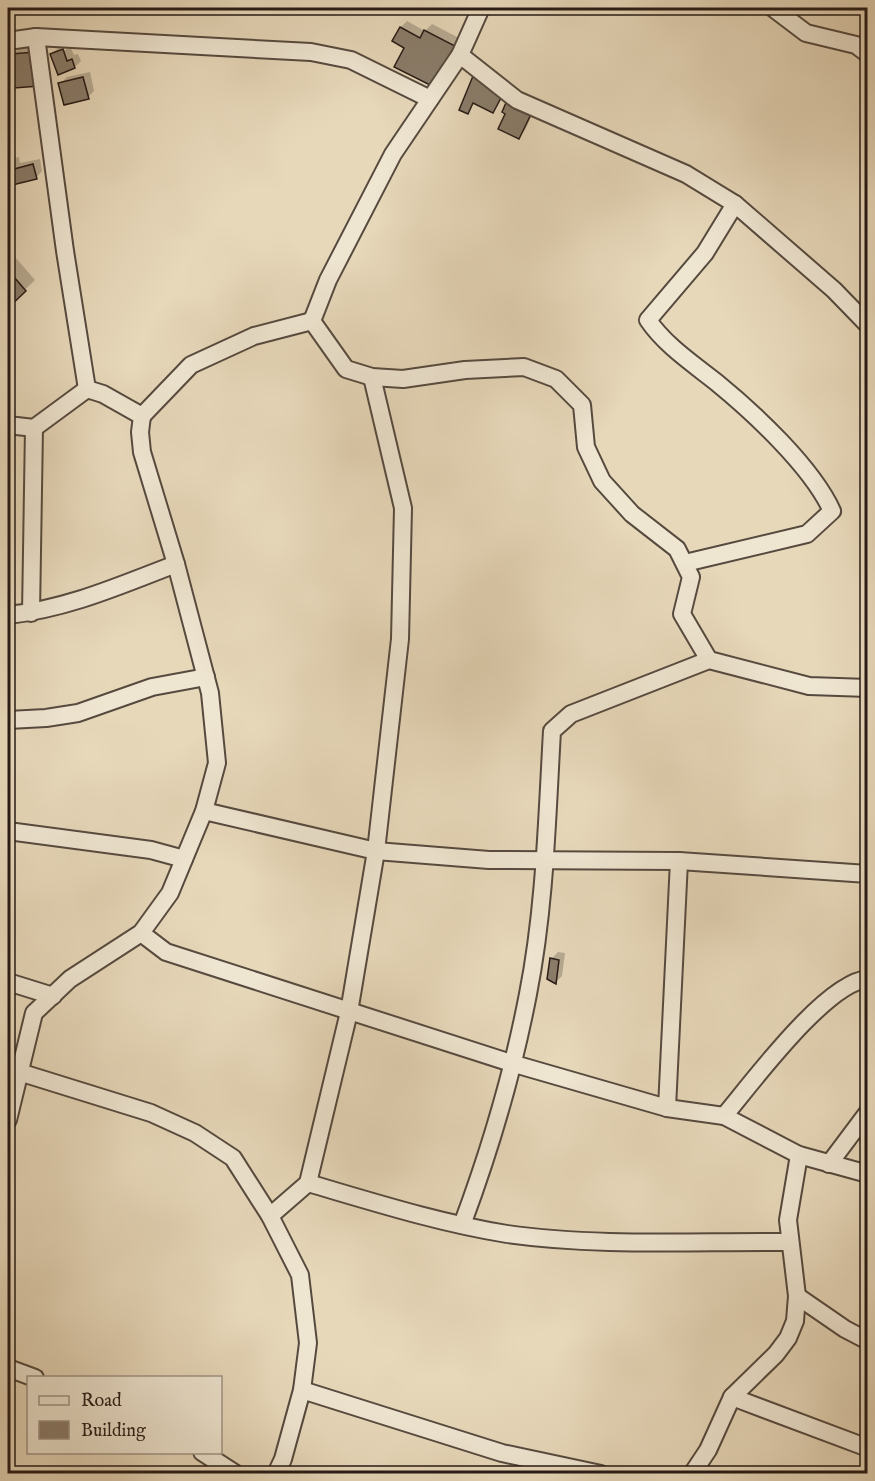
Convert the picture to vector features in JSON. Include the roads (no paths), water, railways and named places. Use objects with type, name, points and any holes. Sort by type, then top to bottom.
[{"type":"street","points":[[312,321],[328,280],[393,154],[460,56],[482,8]]},
{"type":"street","points":[[773,8],[806,33],[856,45],[867,54]]},
{"type":"street","points":[[8,41],[36,36],[311,52],[351,60],[430,99]]},
{"type":"street","points":[[36,36],[65,251],[87,389]]},
{"type":"street","points":[[460,56],[517,100],[686,174],[735,204],[834,290],[867,325]]},
{"type":"street","points":[[685,563],[807,534],[832,511],[823,491],[770,432],[729,393],[658,335],[648,320],[705,253],[735,204]]},
{"type":"street","points":[[312,321],[346,369],[372,377],[403,379],[465,370],[525,367],[556,379],[582,405],[586,447],[602,481],[632,514],[677,549],[685,563],[692,577],[682,614],[709,660]]},
{"type":"street","points":[[8,1120],[34,1013],[70,980],[141,933],[170,893],[204,811],[217,763],[210,693],[176,564],[142,452],[140,432],[142,416],[191,365],[254,336],[312,321]]},
{"type":"street","points":[[270,1216],[308,1183],[350,1012],[376,851],[400,639],[403,508],[372,377]]},
{"type":"street","points":[[87,389],[103,394],[142,416]]},
{"type":"street","points":[[8,425],[34,428],[87,389]]},
{"type":"street","points":[[31,613],[34,428]]},
{"type":"street","points":[[8,615],[31,613],[90,597],[176,564]]},
{"type":"street","points":[[462,1225],[489,1154],[528,993],[544,859],[552,732],[571,714],[709,660],[809,686],[867,688]]},
{"type":"street","points":[[8,720],[62,716],[152,687],[206,677]]},
{"type":"street","points":[[204,811],[376,851],[489,860],[679,861],[867,874]]},
{"type":"street","points":[[8,831],[140,848],[184,859]]},
{"type":"street","points":[[667,1108],[679,861]]},
{"type":"street","points":[[141,933],[166,952],[511,1063],[667,1108],[724,1116],[799,1155],[867,1174]]},
{"type":"street","points":[[724,1116],[798,1029],[841,989],[855,980],[867,979]]},
{"type":"street","points":[[8,982],[53,996]]},
{"type":"street","points":[[19,1072],[152,1113],[195,1133],[232,1158],[270,1216],[300,1275],[308,1343],[302,1390],[283,1460],[276,1473]]},
{"type":"street","points":[[829,1164],[867,1112]]},
{"type":"street","points":[[692,1473],[708,1450],[732,1397],[788,1338],[795,1321],[797,1296],[788,1220],[799,1155]]},
{"type":"street","points":[[308,1183],[462,1225],[507,1234],[566,1240],[789,1242]]},
{"type":"street","points":[[797,1296],[845,1329],[867,1341]]},
{"type":"street","points":[[8,1368],[32,1376]]},
{"type":"street","points":[[302,1390],[502,1453],[601,1473]]},
{"type":"street","points":[[732,1397],[867,1448]]},
{"type":"street","points":[[205,1454],[236,1473]]}]
